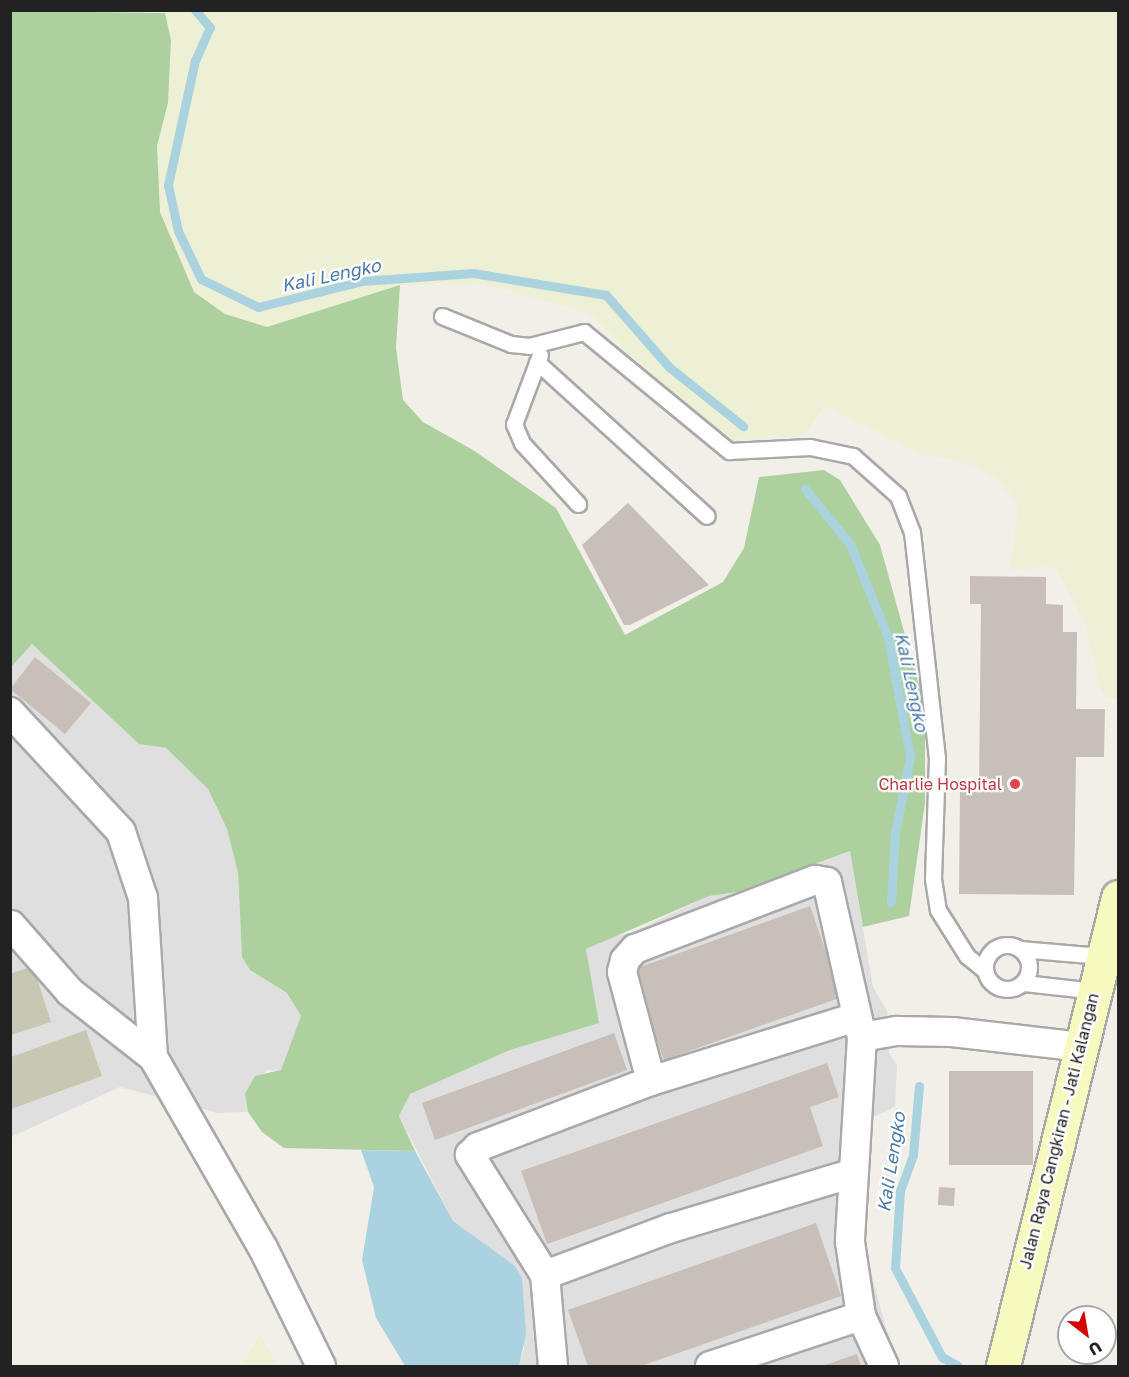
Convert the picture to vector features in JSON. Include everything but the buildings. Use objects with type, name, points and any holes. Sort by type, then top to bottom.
[{"type":"street","points":[[10,712],[121,832],[136,867],[153,1057]]},
{"type":"street","points":[[651,1081],[621,972],[625,960],[635,949],[815,880],[827,882],[833,897],[859,1027],[850,1242],[861,1316],[884,1366]]},
{"type":"street","name":"Jalan Raya Cangkiran - Jati Kalangan","points":[[1004,1356],[1081,1047],[1103,978],[1119,897]]},
{"type":"street","points":[[11,925],[70,992],[153,1057],[263,1248],[321,1366]]},
{"type":"street","points":[[553,1366],[544,1275],[470,1155],[478,1147],[651,1081],[859,1027],[897,1031],[952,1032],[1081,1047]]},
{"type":"street","points":[[544,1275],[671,1228],[854,1173]]},
{"type":"street","points":[[710,1366],[861,1316]]},
{"type":"lane","points":[[442,316],[511,344],[584,332],[729,451],[810,447],[852,456],[898,496],[912,532],[938,758],[933,879],[938,910],[960,947],[983,969],[996,987],[1103,978]]},
{"type":"lane","points":[[544,340],[514,424],[522,443],[578,504]]},
{"type":"lane","points":[[537,362],[707,516]]},
{"type":"lane","points":[[983,969],[985,958],[998,947],[1020,949],[1103,978]]},
{"type":"lane","points":[[1020,949],[1029,964],[1024,983]]},
{"type":"shaded area","points":[[162,11],[1118,11],[1118,698],[1107,698],[1101,691],[1084,621],[1055,566],[1010,571],[1018,504],[996,478],[967,462],[921,454],[824,406],[806,435],[731,440],[680,405],[588,312],[484,284],[400,285],[267,327],[225,314],[194,292],[160,212],[157,146],[168,103],[171,41]]},
{"type":"shaded area","points":[[32,644],[139,744],[166,748],[208,789],[227,829],[238,873],[242,957],[250,970],[287,993],[301,1016],[281,1071],[267,1070],[245,1094],[248,1112],[218,1113],[120,1087],[11,1137],[10,667]]},
{"type":"shaded area","points":[[850,851],[873,987],[887,1011],[889,1053],[897,1065],[895,1107],[871,1118],[864,1246],[896,1366],[519,1366],[524,1349],[514,1266],[453,1221],[399,1116],[409,1094],[510,1050],[590,975],[586,949],[603,939],[633,932],[709,896],[738,892]]},
{"type":"shaded area","points":[[33,966],[51,1022],[11,1035],[10,974]]},
{"type":"shaded area","points":[[86,1030],[102,1076],[11,1109],[11,1057]]},
{"type":"shaded area","points":[[260,1334],[277,1366],[242,1366]]},
{"type":"green space","points":[[11,11],[165,13],[171,40],[168,103],[157,146],[160,212],[194,292],[225,314],[267,327],[400,285],[396,348],[403,400],[423,422],[473,450],[556,508],[625,635],[723,582],[744,548],[759,477],[824,470],[840,480],[880,545],[925,707],[925,803],[909,916],[863,927],[850,851],[738,892],[709,896],[586,949],[599,1023],[510,1050],[410,1094],[399,1116],[415,1151],[284,1148],[262,1132],[248,1112],[245,1094],[255,1076],[281,1070],[301,1016],[287,993],[250,970],[242,957],[238,873],[227,829],[208,789],[166,748],[139,744],[32,644],[11,667]]},
{"type":"water","points":[[361,1150],[415,1151],[453,1221],[515,1266],[522,1278],[526,1334],[519,1366],[405,1366],[376,1318],[362,1260],[374,1187]]},
{"type":"waterway","name":"Kali Lengko","points":[[195,10],[210,27],[195,60],[168,185],[178,231],[201,279],[258,307],[362,281],[473,273],[606,295],[669,367],[743,426]]},
{"type":"waterway","name":"Kali Lengko","points":[[805,489],[850,544],[888,637],[910,757],[895,833],[891,902]]},
{"type":"waterway","name":"Kali Lengko","points":[[919,1086],[913,1155],[900,1191],[895,1268],[942,1357],[958,1366]]},
{"type":"place","name":"Charlie Hospital","points":[[1015,784]]}]
